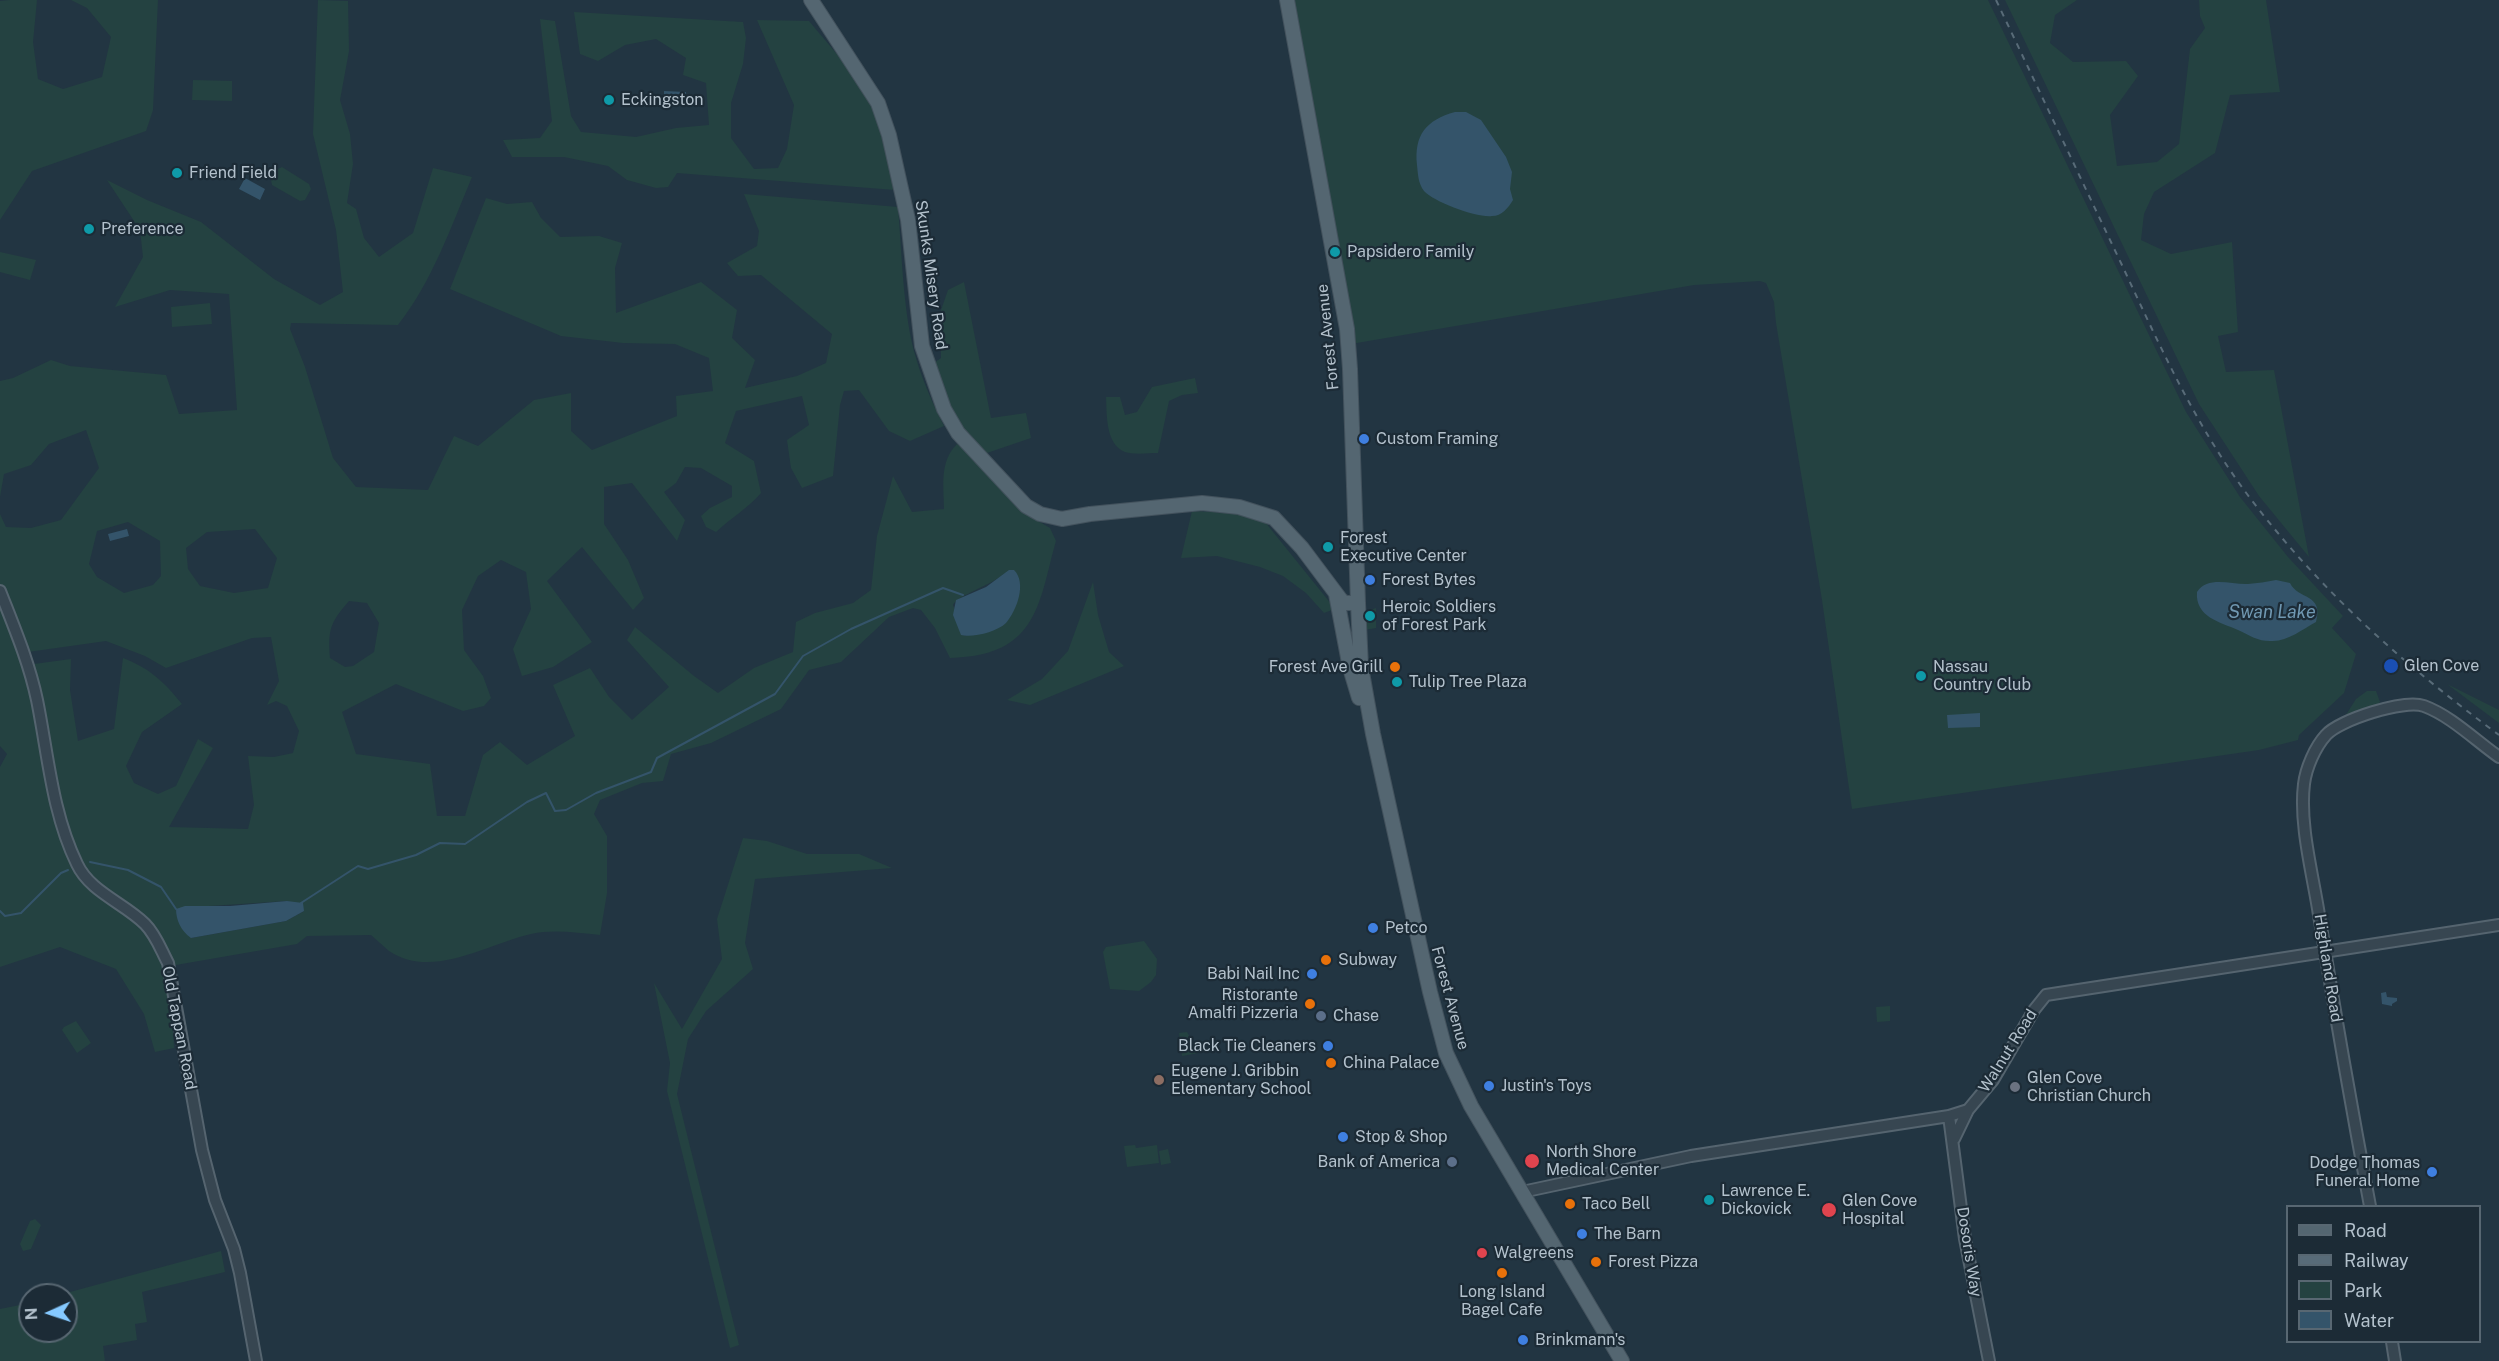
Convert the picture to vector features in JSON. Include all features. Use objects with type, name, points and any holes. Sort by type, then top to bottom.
[{"type":"main road","name":"Skunks Misery Road","points":[[811,0],[873,94],[885,124],[908,220],[922,346],[944,409],[958,433],[1026,506],[1040,514],[1062,519],[1089,514],[1202,503],[1239,507],[1274,518],[1302,548],[1336,594]]},
{"type":"main road","name":"Forest Avenue","points":[[1287,0],[1347,329],[1361,667],[1373,734],[1430,992],[1444,1047],[1460,1086],[1622,1361]]},
{"type":"main road","points":[[1336,594],[1345,603],[1358,603]]},
{"type":"main road","points":[[1336,594],[1350,668],[1373,734]]},
{"type":"street","name":"Old Tappan Road","points":[[0,591],[26,658],[54,795],[77,865],[89,882],[145,924],[156,938],[168,963],[201,1150],[215,1200],[234,1249],[256,1361]]},
{"type":"street","name":"Highland Road","points":[[2370,1205],[2307,836],[2304,786],[2310,764],[2327,733],[2360,717],[2386,708],[2414,704],[2443,716],[2499,757]]},
{"type":"street","name":"Walnut Road","points":[[1522,1192],[1691,1156],[1949,1116],[1968,1110],[1993,1080],[2034,1010],[2046,995],[2499,926]]},
{"type":"street","points":[[1953,1143],[1968,1110]]},
{"type":"street","name":"Dosoris Way","points":[[1949,1116],[1965,1239],[1989,1361]]},
{"type":"street","points":[[2392,1343],[2395,1361]]},
{"type":"green space","points":[[37,0],[33,42],[38,79],[63,89],[102,77],[111,37],[87,8],[71,0],[158,0],[153,110],[146,131],[32,171],[0,220],[0,1]]},
{"type":"green space","points":[[318,0],[348,1],[349,51],[340,100],[350,134],[353,164],[347,203],[356,209],[364,238],[379,257],[413,233],[433,168],[472,177],[431,272],[398,325],[291,323],[290,329],[305,367],[333,458],[356,487],[428,490],[454,436],[478,446],[534,400],[571,393],[571,431],[592,450],[677,416],[676,396],[713,391],[709,358],[675,344],[623,343],[561,336],[450,289],[486,198],[507,204],[532,202],[541,218],[560,237],[599,236],[622,243],[615,268],[616,313],[701,282],[737,310],[732,338],[755,360],[745,388],[797,376],[826,363],[832,334],[761,275],[738,276],[727,263],[757,246],[759,231],[744,194],[898,207],[908,323],[925,384],[944,426],[910,441],[889,431],[859,390],[844,391],[840,405],[833,476],[802,488],[791,468],[787,440],[809,425],[802,396],[736,411],[725,443],[754,461],[761,493],[716,532],[706,527],[701,516],[710,508],[732,497],[732,486],[701,468],[685,467],[676,483],[664,492],[685,520],[677,541],[632,483],[604,487],[604,524],[628,560],[644,598],[633,610],[582,547],[547,581],[592,642],[553,667],[522,676],[513,649],[531,609],[526,572],[501,560],[478,576],[462,610],[464,650],[483,676],[491,698],[484,706],[463,711],[396,684],[342,712],[356,754],[430,764],[437,816],[465,816],[483,755],[500,742],[527,765],[575,736],[553,685],[590,668],[609,697],[632,720],[669,687],[627,640],[635,627],[718,693],[754,668],[793,652],[796,622],[815,613],[853,603],[871,590],[877,536],[893,476],[912,512],[944,509],[945,466],[951,451],[957,444],[1021,511],[1050,528],[1056,541],[1036,611],[1016,638],[1002,647],[979,655],[950,658],[935,628],[921,610],[913,608],[889,617],[841,662],[809,670],[781,709],[711,743],[671,754],[663,781],[642,783],[600,800],[594,814],[607,836],[607,893],[600,935],[566,932],[531,934],[460,957],[423,962],[406,959],[389,951],[371,935],[307,936],[297,944],[170,966],[174,1048],[155,1052],[144,1014],[116,969],[60,947],[0,967],[0,767],[7,754],[0,746],[0,514],[6,527],[31,528],[61,520],[99,468],[86,430],[49,444],[31,465],[4,474],[0,497],[0,381],[13,378],[51,360],[70,366],[166,375],[179,414],[237,410],[229,294],[170,290],[115,307],[143,257],[140,230],[107,180],[147,200],[201,222],[274,279],[320,305],[343,292],[336,230],[313,134]],"holes":[[[128,522],[160,541],[161,576],[153,585],[124,593],[97,577],[89,564],[97,531]],[[255,529],[277,558],[268,588],[234,593],[200,586],[188,569],[186,548],[207,532]],[[1005,573],[1018,599],[1006,623],[965,636],[953,605],[961,597]],[[349,601],[367,603],[379,623],[374,652],[353,666],[345,667],[330,658],[329,648],[334,621]],[[271,637],[279,681],[267,705],[276,701],[287,706],[299,731],[293,753],[274,757],[248,756],[254,805],[248,829],[169,827],[213,748],[198,739],[176,786],[158,794],[134,783],[126,766],[142,732],[182,704],[156,677],[123,658],[114,729],[78,741],[70,690],[71,659],[34,664],[28,652],[106,641],[145,656],[166,668],[252,638]],[[287,901],[304,911],[286,921],[191,938],[209,906]]]},
{"type":"green space","name":"Nassau Country Club","points":[[1292,0],[1988,0],[2186,412],[2240,497],[2288,557],[2343,616],[2332,628],[2356,654],[2344,693],[2299,735],[2298,740],[2259,750],[1852,809],[1822,600],[1774,302],[1766,283],[1760,281],[1694,285],[1351,344]]},
{"type":"green space","points":[[2005,0],[2077,0],[2055,15],[2050,43],[2073,62],[2126,61],[2138,76],[2110,115],[2117,166],[2157,162],[2179,144],[2190,49],[2205,28],[2200,16],[2199,0],[2266,0],[2280,92],[2230,95],[2215,153],[2154,192],[2144,214],[2141,240],[2171,254],[2232,242],[2238,332],[2218,336],[2226,372],[2274,370],[2309,557],[2259,496],[2199,404]]},
{"type":"green space","points":[[574,12],[743,22],[746,38],[743,64],[731,103],[731,138],[754,169],[778,168],[787,149],[794,105],[757,20],[809,21],[844,63],[867,96],[881,128],[895,190],[677,173],[668,187],[656,188],[627,180],[608,166],[564,157],[512,157],[503,140],[540,138],[552,121],[540,19],[555,21],[571,116],[581,132],[636,137],[676,128],[709,125],[706,83],[683,75],[686,58],[656,39],[625,45],[598,61],[580,54]]},
{"type":"green space","points":[[193,80],[232,81],[232,101],[192,100]]},
{"type":"green space","points":[[282,167],[309,184],[311,189],[305,200],[300,201],[272,185],[271,180],[276,170]]},
{"type":"green space","points":[[0,252],[36,260],[30,280],[0,272]]},
{"type":"green space","points":[[964,282],[991,418],[1026,413],[1031,438],[984,454],[960,428],[931,365],[941,358],[940,313],[948,290]]},
{"type":"green space","points":[[210,303],[212,324],[172,327],[171,307]]},
{"type":"green space","points":[[1195,378],[1198,393],[1182,395],[1169,401],[1158,453],[1125,452],[1118,448],[1108,428],[1106,397],[1120,397],[1125,415],[1137,412],[1152,387]]},
{"type":"green space","points":[[1192,511],[1234,513],[1265,522],[1332,605],[1332,610],[1324,613],[1306,593],[1283,576],[1260,567],[1217,556],[1181,558]]},
{"type":"green space","points":[[1093,582],[1098,615],[1109,652],[1124,666],[1030,705],[1007,700],[1042,679],[1068,651]]},
{"type":"green space","points":[[1376,608],[1376,628],[1364,630],[1364,612]]},
{"type":"green space","points":[[2447,684],[2499,710],[2499,723]]},
{"type":"green space","points":[[2367,691],[2376,691],[2380,702],[2344,718],[2356,699]]},
{"type":"green space","points":[[743,838],[767,841],[807,854],[859,854],[892,868],[755,879],[745,943],[753,969],[706,1011],[688,1039],[677,1094],[739,1345],[730,1348],[667,1091],[670,1063],[654,983],[682,1029],[722,959],[717,919]]},
{"type":"green space","points":[[1144,941],[1157,959],[1156,975],[1139,991],[1110,989],[1103,952],[1106,947]]},
{"type":"green space","points":[[1890,1006],[1890,1021],[1877,1022],[1876,1007]]},
{"type":"green space","points":[[76,1021],[91,1043],[77,1053],[62,1030]]},
{"type":"green space","points":[[1187,1032],[1199,1053],[1182,1056],[1179,1033]]},
{"type":"green space","points":[[1135,1145],[1136,1148],[1157,1145],[1159,1163],[1127,1167],[1124,1146]]},
{"type":"green space","points":[[1168,1149],[1171,1163],[1161,1165],[1159,1151]]},
{"type":"green space","points":[[35,1219],[41,1225],[31,1249],[23,1251],[20,1244],[30,1221]]},
{"type":"green space","points":[[221,1251],[225,1272],[142,1292],[147,1322],[135,1324],[137,1340],[103,1346],[105,1361],[0,1361],[0,1309],[18,1305],[18,1343],[78,1343],[78,1290]]},
{"type":"water","points":[[664,91],[686,92],[685,102],[664,101]]},
{"type":"water","points":[[1455,112],[1466,112],[1481,120],[1506,157],[1512,172],[1510,189],[1513,200],[1499,215],[1485,216],[1456,208],[1429,195],[1421,185],[1417,154],[1420,137],[1429,124],[1436,119]]},
{"type":"water","points":[[245,178],[265,189],[260,200],[239,189]]},
{"type":"water","points":[[127,529],[129,536],[110,541],[108,534]]},
{"type":"water","points":[[1009,570],[1014,570],[1018,575],[1020,589],[1017,604],[1006,623],[984,634],[961,635],[953,615],[956,600],[986,587]]},
{"type":"water","name":"Swan Lake","points":[[2276,580],[2290,583],[2313,601],[2318,613],[2316,622],[2284,639],[2259,640],[2210,617],[2204,613],[2197,600],[2197,592],[2207,584],[2214,582],[2248,584]]},
{"type":"water","points":[[1980,713],[1980,727],[1948,728],[1947,715]]},
{"type":"water","points":[[287,901],[303,903],[304,911],[286,921],[191,938],[182,929],[176,913],[176,909],[185,906],[230,906]]},
{"type":"water","points":[[2386,992],[2387,997],[2397,998],[2392,1006],[2382,1004],[2381,993]]},
{"type":"waterway","points":[[301,903],[358,866],[368,869],[416,855],[440,843],[465,844],[527,802],[546,793],[555,811],[566,810],[596,793],[651,772],[657,758],[775,694],[803,656],[851,629],[943,588],[963,595]]},
{"type":"waterway","points":[[90,862],[128,870],[161,887],[176,909]]},
{"type":"waterway","points":[[0,911],[5,916],[21,913],[61,873],[68,870]]},
{"type":"railway","points":[[1996,0],[2163,352],[2194,411],[2228,467],[2275,529],[2333,594],[2396,653],[2499,735]]},
{"type":"place","name":"Eckingston","points":[[609,100]]},
{"type":"place","name":"Friend Field","points":[[177,173]]},
{"type":"place","name":"Preference","points":[[89,229]]},
{"type":"place","name":"Papsidero Family","points":[[1335,252]]},
{"type":"place","name":"Custom Framing","points":[[1364,439]]},
{"type":"place","name":"Forest Executive Center","points":[[1328,547]]},
{"type":"place","name":"Forest Bytes","points":[[1370,580]]},
{"type":"place","name":"Heroic Soldiers of Forest Park","points":[[1370,616]]},
{"type":"place","name":"Glen Cove","points":[[2391,666]]},
{"type":"place","name":"Forest Ave Grill","points":[[1395,667]]},
{"type":"place","name":"Nassau Country Club","points":[[1921,676]]},
{"type":"place","name":"Tulip Tree Plaza","points":[[1397,682]]},
{"type":"place","name":"Petco","points":[[1373,928]]},
{"type":"place","name":"Subway","points":[[1326,960]]},
{"type":"place","name":"Babi Nail Inc","points":[[1312,974]]},
{"type":"place","name":"Ristorante Amalfi Pizzeria","points":[[1310,1004]]},
{"type":"place","name":"Chase","points":[[1321,1016]]},
{"type":"place","name":"Black Tie Cleaners","points":[[1328,1046]]},
{"type":"place","name":"China Palace","points":[[1331,1063]]},
{"type":"place","name":"Eugene J. Gribbin Elementary School","points":[[1159,1080]]},
{"type":"place","name":"Justin's Toys","points":[[1489,1086]]},
{"type":"place","name":"Glen Cove Christian Church","points":[[2015,1087]]},
{"type":"place","name":"Stop & Shop","points":[[1343,1137]]},
{"type":"place","name":"North Shore Medical Center","points":[[1532,1161]]},
{"type":"place","name":"Bank of America","points":[[1452,1162]]},
{"type":"place","name":"Dodge Thomas Funeral Home","points":[[2432,1172]]},
{"type":"place","name":"Lawrence E. Dickovick","points":[[1709,1200]]},
{"type":"place","name":"Taco Bell","points":[[1570,1204]]},
{"type":"place","name":"Glen Cove Hospital","points":[[1829,1210]]},
{"type":"place","name":"The Barn","points":[[1582,1234]]},
{"type":"place","name":"Walgreens","points":[[1482,1253]]},
{"type":"place","name":"Forest Pizza","points":[[1596,1262]]},
{"type":"place","name":"Long Island Bagel Cafe","points":[[1502,1273]]},
{"type":"place","name":"Brinkmann's","points":[[1523,1340]]}]
